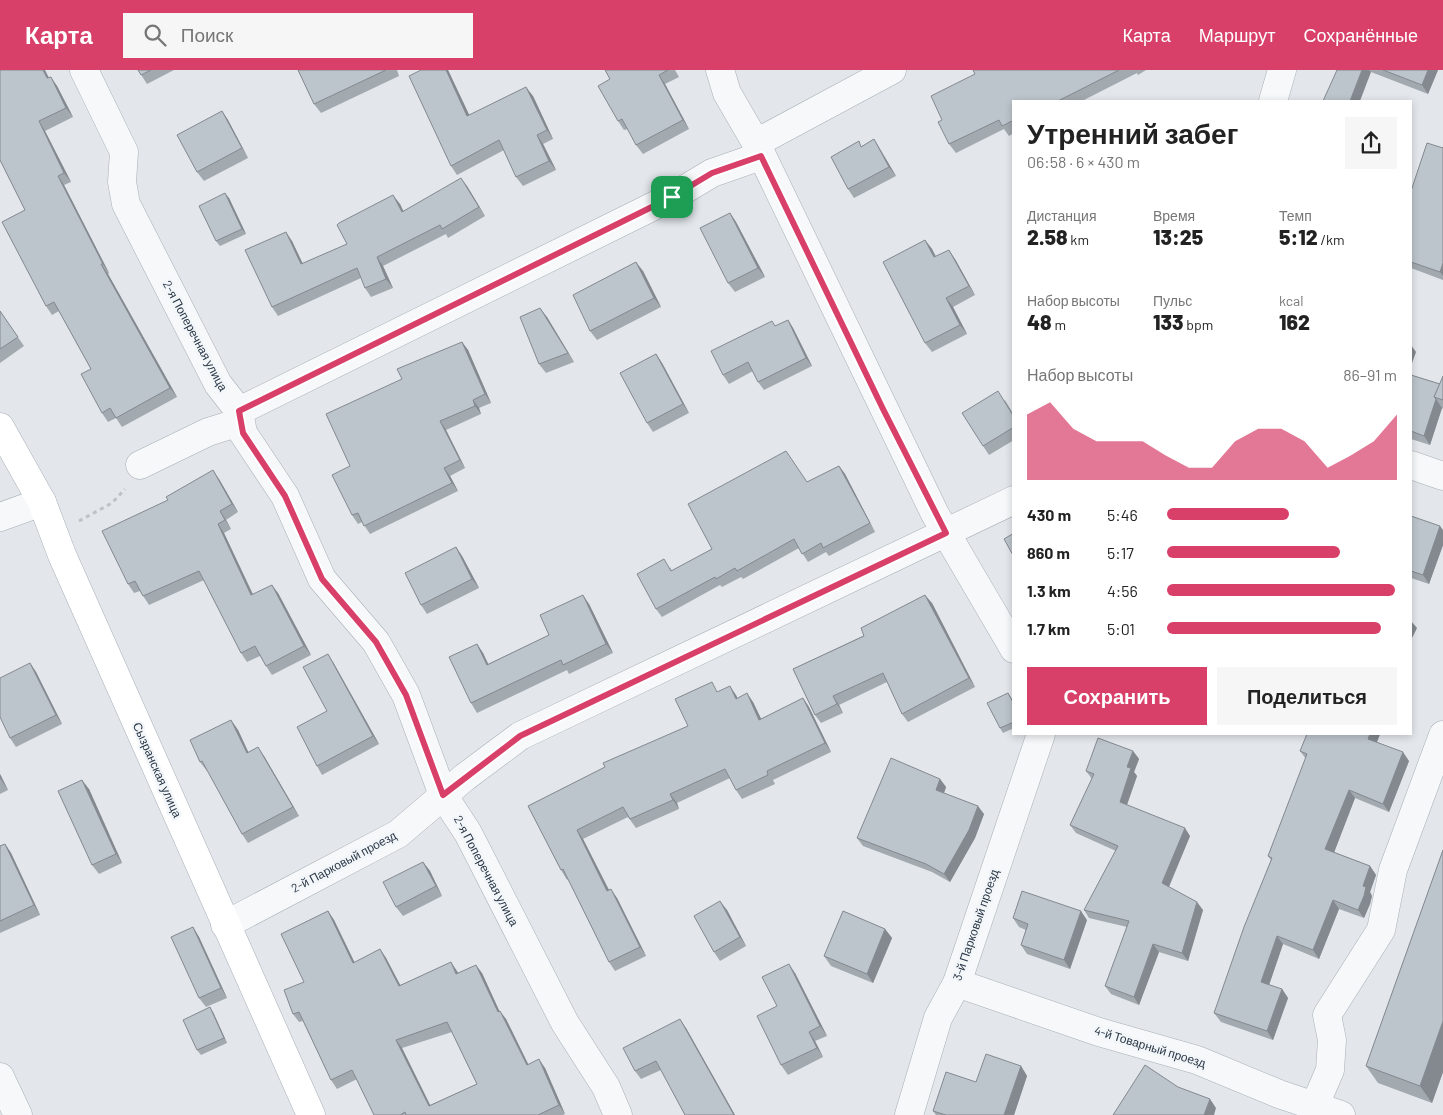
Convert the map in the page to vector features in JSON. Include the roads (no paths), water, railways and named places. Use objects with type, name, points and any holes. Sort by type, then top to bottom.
[{"type":"street","name":"2-я Поперечная улица","points":[[84,70],[124,152],[122,182],[126,204],[218,384],[240,416],[243,433],[285,496],[322,579],[376,642],[406,695],[443,795],[468,833],[566,1023],[606,1087],[618,1115]]},
{"type":"street","points":[[720,70],[727,93],[758,150],[883,409],[946,533],[1012,646]]},
{"type":"street","points":[[140,465],[672,197],[712,173],[758,150],[892,70]]},
{"type":"street","points":[[1273,100],[1282,70]]},
{"type":"street","name":"Сызранская улица","points":[[0,427],[42,502],[225,925],[311,1115]]},
{"type":"street","points":[[1412,465],[1443,476]]},
{"type":"street","name":"2-й Парковый проезд","points":[[225,925],[398,834],[443,795],[520,736],[1012,501]]},
{"type":"street","points":[[0,517],[42,502]]},
{"type":"street","name":"3-й Парковый проезд","points":[[909,1115],[938,1018],[957,983],[1041,735]]},
{"type":"street","points":[[1315,1105],[1330,1070],[1332,1040],[1327,1015],[1381,930],[1393,870],[1443,735]]},
{"type":"street","name":"4-й Товарный проезд","points":[[957,983],[1099,1032],[1197,1060],[1279,1094],[1341,1115]]},
{"type":"street","points":[[0,1077],[18,1115]]}]
